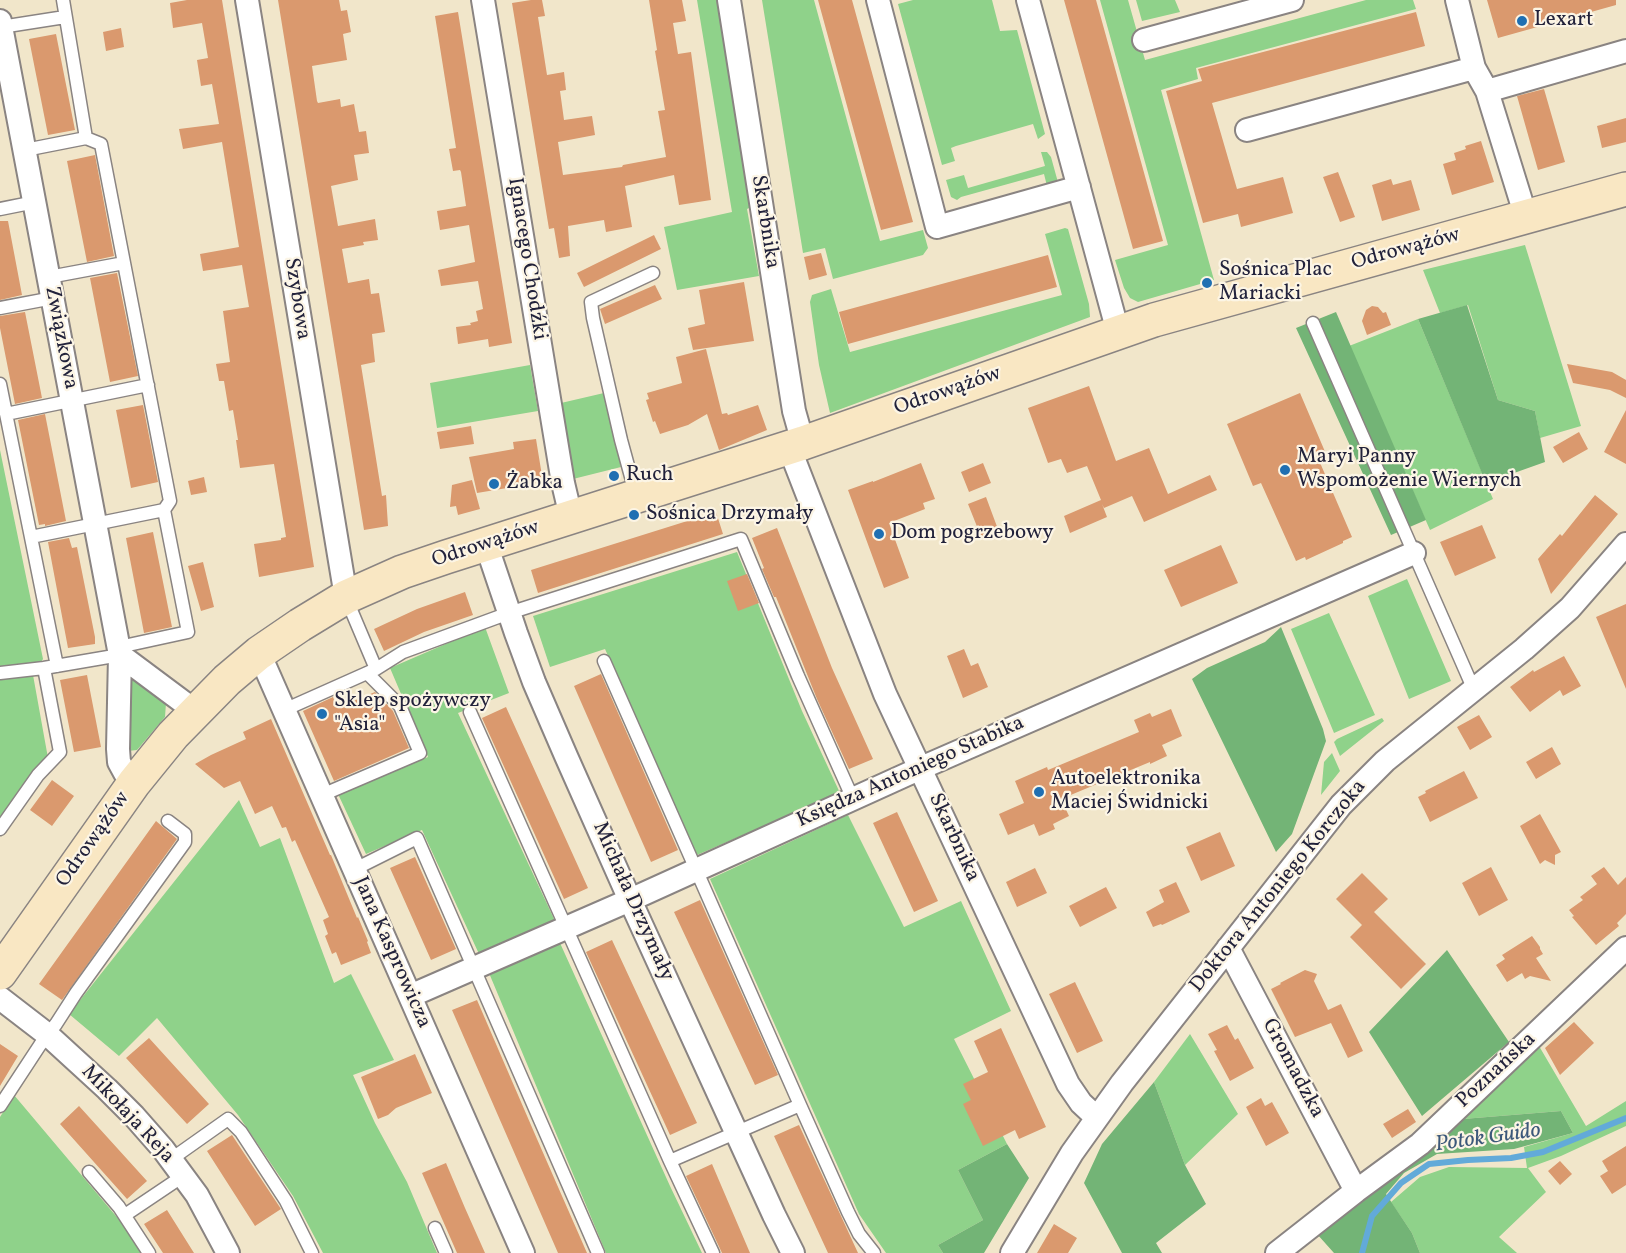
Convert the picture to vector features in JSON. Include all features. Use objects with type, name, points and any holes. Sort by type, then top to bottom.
[{"type":"street","name":"Szybowa","points":[[247,0],[346,597]]},
{"type":"street","name":"Ignacego Chodźki","points":[[483,0],[562,483],[571,518]]},
{"type":"street","name":"Skarbnika","points":[[729,0],[794,411],[796,445],[885,694],[1068,1084],[1080,1103],[1096,1118]]},
{"type":"street","points":[[878,0],[938,227],[1079,187]]},
{"type":"street","points":[[1028,0],[1118,332]]},
{"type":"street","points":[[1144,40],[1292,0]]},
{"type":"street","points":[[1457,0],[1474,68],[1487,91],[1526,217]]},
{"type":"street","name":"Związkowa","points":[[1,24],[119,651],[119,762],[134,783]]},
{"type":"street","points":[[1487,91],[1626,51]]},
{"type":"street","points":[[1247,130],[1474,68]]},
{"type":"street","name":"Odrowążów","points":[[0,973],[134,783],[156,754],[195,711],[259,653],[346,597],[402,572],[796,445],[1118,332],[1213,302],[1626,189]]},
{"type":"street","name":"Michała Drzymały","points":[[486,544],[534,682],[630,900],[793,1253]]},
{"type":"street","name":"Doktora Antoniego Korczoka","points":[[1012,1253],[1072,1153],[1096,1118],[1341,805],[1385,761],[1474,690],[1570,608],[1626,544]]},
{"type":"street","name":"Księdza Antoniego Stabika","points":[[410,996],[630,900],[921,768],[1414,553]]},
{"type":"street","points":[[119,651],[195,711]]},
{"type":"street","name":"Jana Kasprowicza","points":[[259,653],[523,1253]]},
{"type":"street","name":"Gromadzka","points":[[1228,948],[1356,1191]]},
{"type":"street","name":"Poznańska","points":[[1277,1253],[1420,1144],[1626,948]]},
{"type":"street","name":"Mikołaja Reja","points":[[0,998],[48,1035],[134,1116],[197,1195],[228,1253]]},
{"type":"lane","points":[[63,0],[86,138]]},
{"type":"lane","points":[[1,24],[65,17]]},
{"type":"lane","points":[[0,673],[57,666],[188,632],[164,510],[170,501],[101,144],[86,138],[25,150]]},
{"type":"lane","points":[[0,209],[35,202]]},
{"type":"lane","points":[[0,308],[51,287],[124,263]]},
{"type":"lane","points":[[636,496],[621,440],[591,302],[653,273]]},
{"type":"lane","points":[[1313,322],[1474,690]]},
{"type":"lane","points":[[0,384],[57,666]]},
{"type":"lane","points":[[6,414],[148,386]]},
{"type":"lane","points":[[31,537],[164,510]]},
{"type":"lane","points":[[284,710],[371,671],[403,652],[509,613],[741,539],[798,676],[853,799]]},
{"type":"lane","points":[[322,795],[420,753],[400,706],[371,671],[346,597]]},
{"type":"lane","points":[[604,661],[848,1212],[859,1234],[874,1253]]},
{"type":"lane","points":[[0,829],[38,775],[60,752],[44,668]]},
{"type":"lane","points":[[470,712],[713,1253]]},
{"type":"lane","points":[[0,1106],[76,993],[185,842],[185,834],[168,821]]},
{"type":"lane","points":[[355,869],[417,838],[598,1253]]},
{"type":"lane","points":[[670,1161],[800,1105]]},
{"type":"lane","points":[[124,1215],[228,1119],[241,1132],[286,1201],[312,1253]]},
{"type":"lane","points":[[88,1172],[124,1215],[149,1253]]},
{"type":"lane","points":[[435,1228],[446,1253]]},
{"type":"green space","points":[[697,0],[718,0],[751,207],[747,209],[759,276],[677,290],[664,227],[732,212]]},
{"type":"green space","points":[[762,0],[814,0],[880,241],[923,230],[928,248],[923,255],[833,279],[825,248],[803,253]]},
{"type":"green space","points":[[913,0],[992,0],[1000,31],[1017,30],[1045,134],[1038,139],[1033,124],[956,146],[951,148],[955,161],[942,165],[898,4]]},
{"type":"green space","points":[[1100,0],[1128,0],[1145,60],[1366,0],[1413,0],[1416,9],[1196,68],[1198,79],[1161,90],[1214,280],[1138,302],[1130,298],[1124,288],[1115,260],[1168,245]]},
{"type":"green space","points":[[1136,0],[1175,0],[1180,12],[1142,21]]},
{"type":"green space","points":[[1041,152],[1047,152],[1051,157],[1059,186],[1048,190],[1044,174],[957,200],[951,197],[946,180],[964,175],[968,188],[1045,166]]},
{"type":"green space","points":[[1068,229],[1089,304],[1090,317],[830,413],[819,365],[810,302],[812,295],[831,289],[850,352],[1062,295],[1045,234]]},
{"type":"green space","points":[[1525,245],[1581,426],[1540,438],[1535,411],[1498,400],[1468,305],[1440,313],[1423,270]]},
{"type":"green space","points":[[1467,305],[1498,400],[1535,411],[1545,462],[1486,483],[1418,319]]},
{"type":"green space","points":[[1336,312],[1426,520],[1391,535],[1296,328]]},
{"type":"green space","points":[[1418,319],[1493,499],[1430,530],[1349,346]]},
{"type":"green space","points":[[530,365],[538,411],[437,428],[430,383]]},
{"type":"green space","points":[[604,393],[621,467],[573,479],[561,403]]},
{"type":"green space","points":[[0,450],[43,659],[33,675],[48,758],[0,821]]},
{"type":"green space","points":[[737,552],[802,711],[840,793],[697,855],[605,649],[550,667],[533,616]]},
{"type":"green space","points":[[1407,579],[1451,681],[1409,699],[1368,596]]},
{"type":"green space","points":[[1329,613],[1375,715],[1334,733],[1291,629]]},
{"type":"green space","points":[[485,627],[509,693],[458,713],[555,921],[479,954],[422,830],[366,854],[338,794],[428,757],[390,668]]},
{"type":"green space","points":[[1281,627],[1326,741],[1292,834],[1276,852],[1192,679],[1207,668],[1265,642]]},
{"type":"green space","points":[[130,675],[166,703],[165,717],[137,750],[128,751]]},
{"type":"green space","points":[[1382,718],[1384,721],[1340,756],[1334,742],[1337,739]]},
{"type":"green space","points":[[1332,753],[1340,771],[1321,795],[1324,762]]},
{"type":"green space","points":[[239,800],[260,847],[280,838],[334,983],[351,974],[394,1060],[353,1075],[375,1123],[407,1182],[437,1253],[323,1253],[293,1196],[238,1115],[157,1018],[119,1056],[69,1014]]},
{"type":"green space","points":[[848,815],[904,927],[961,901],[1011,1011],[954,1039],[1007,1144],[958,1170],[983,1220],[938,1245],[943,1253],[886,1253],[859,1214],[710,879]]},
{"type":"green space","points":[[560,943],[702,1253],[606,1253],[489,973]]},
{"type":"green space","points":[[1447,950],[1509,1042],[1422,1116],[1369,1032]]},
{"type":"green space","points":[[1190,1034],[1238,1114],[1185,1165],[1154,1082]]},
{"type":"green space","points":[[1539,1046],[1586,1126],[1626,1101],[1626,1126],[1561,1156],[1528,1168],[1546,1192],[1499,1237],[1517,1253],[1420,1253],[1412,1233],[1391,1202],[1420,1177],[1449,1167],[1527,1168],[1524,1147],[1573,1133],[1561,1111],[1463,1119]]},
{"type":"green space","points":[[1154,1082],[1185,1165],[1206,1204],[1156,1243],[1162,1253],[1122,1253],[1084,1183],[1102,1144]]},
{"type":"green space","points":[[14,1095],[121,1222],[141,1253],[0,1253],[0,1117]]},
{"type":"green space","points":[[1561,1111],[1573,1133],[1514,1149],[1437,1154],[1404,1173],[1386,1194],[1412,1233],[1420,1253],[1334,1253],[1317,1234],[1463,1119]]},
{"type":"green space","points":[[1007,1144],[1029,1178],[984,1253],[943,1253],[938,1245],[983,1220],[958,1170]]},
{"type":"building","points":[[187,0],[222,0],[314,567],[259,577],[254,544],[281,540],[286,537],[274,464],[240,468],[233,410],[229,411],[224,381],[219,381],[216,364],[230,362],[223,311],[249,307],[242,265],[203,271],[200,254],[239,247],[222,142],[183,149],[179,129],[219,124],[212,84],[201,86],[197,60],[208,58],[202,23],[173,28],[170,3]]},
{"type":"building","points":[[278,0],[339,0],[341,11],[347,10],[351,32],[343,34],[347,60],[312,66],[318,103],[340,99],[341,107],[354,104],[359,132],[366,131],[369,153],[354,155],[358,180],[331,186],[338,226],[375,219],[378,240],[342,249],[348,283],[369,279],[371,294],[379,293],[385,332],[372,334],[375,362],[361,365],[382,496],[386,495],[388,526],[364,530]]},
{"type":"building","points":[[542,0],[545,16],[538,17],[547,75],[564,72],[566,90],[560,91],[564,120],[592,116],[595,135],[558,142],[563,175],[622,167],[666,157],[658,111],[665,110],[649,0],[682,0],[686,21],[673,23],[678,54],[691,52],[711,200],[679,205],[674,175],[625,186],[632,227],[606,232],[604,220],[568,226],[570,256],[559,258],[554,228],[549,229],[512,3]]},
{"type":"building","points":[[818,0],[852,0],[913,222],[881,230]]},
{"type":"building","points":[[1064,0],[1096,0],[1163,241],[1133,249]]},
{"type":"building","points":[[1487,0],[1616,0],[1616,5],[1498,38]]},
{"type":"building","points":[[458,12],[512,343],[489,347],[488,339],[458,344],[456,327],[471,325],[470,323],[478,321],[476,311],[483,309],[478,281],[441,286],[438,270],[475,262],[469,225],[440,230],[437,211],[466,206],[461,172],[460,170],[453,171],[449,149],[456,148],[435,16]]},
{"type":"building","points":[[1416,12],[1425,46],[1212,103],[1237,189],[1283,177],[1293,213],[1241,227],[1238,214],[1203,223],[1166,91],[1202,81],[1198,69]]},
{"type":"building","points":[[121,28],[124,47],[106,51],[103,32]]},
{"type":"building","points":[[56,34],[75,130],[48,135],[29,39]]},
{"type":"building","points":[[1544,89],[1565,162],[1538,170],[1517,96]]},
{"type":"building","points":[[1626,118],[1626,142],[1602,148],[1597,126]]},
{"type":"building","points":[[1481,141],[1494,182],[1452,195],[1443,164],[1456,160],[1454,153],[1466,149],[1465,146]]},
{"type":"building","points":[[95,155],[114,256],[87,262],[67,161]]},
{"type":"building","points":[[1338,172],[1355,217],[1340,222],[1323,177]]},
{"type":"building","points":[[1391,179],[1393,185],[1411,180],[1420,210],[1382,221],[1372,185]]},
{"type":"building","points":[[0,221],[8,221],[22,295],[0,300]]},
{"type":"building","points":[[654,235],[661,249],[584,287],[577,273]]},
{"type":"building","points":[[821,253],[827,275],[809,280],[804,257]]},
{"type":"building","points":[[1048,255],[1057,287],[848,344],[839,312]]},
{"type":"building","points":[[117,273],[138,376],[110,382],[90,278]]},
{"type":"building","points":[[744,282],[754,341],[693,350],[688,328],[705,324],[699,290]]},
{"type":"building","points":[[655,285],[662,299],[605,324],[600,309]]},
{"type":"building","points":[[1372,306],[1378,307],[1383,313],[1386,312],[1391,325],[1367,335],[1362,321],[1366,310]]},
{"type":"building","points":[[25,312],[42,398],[15,404],[0,328],[0,316]]},
{"type":"building","points":[[706,349],[722,414],[727,413],[728,415],[758,405],[767,430],[719,450],[707,414],[688,425],[660,434],[655,421],[653,422],[646,400],[649,399],[647,393],[682,383],[676,357]]},
{"type":"building","points":[[1567,364],[1612,372],[1626,380],[1626,398],[1610,390],[1573,383]]},
{"type":"building","points":[[1089,386],[1116,461],[1149,448],[1168,494],[1210,475],[1217,490],[1144,522],[1132,496],[1104,508],[1102,504],[1107,517],[1070,533],[1064,516],[1101,500],[1087,466],[1067,473],[1061,459],[1048,463],[1028,408]]},
{"type":"building","name":"Maryi Panny Wspomożenie Wiernych","points":[[1300,393],[1326,454],[1318,458],[1352,537],[1306,560],[1305,557],[1296,561],[1261,483],[1253,486],[1227,424]]},
{"type":"building","points":[[143,405],[158,482],[131,488],[116,410]]},
{"type":"building","points":[[1626,410],[1626,464],[1604,452]]},
{"type":"building","points":[[45,414],[66,521],[45,526],[45,524],[39,525],[18,420]]},
{"type":"building","points":[[471,426],[474,444],[440,449],[437,432]]},
{"type":"building","points":[[1579,432],[1588,449],[1563,463],[1553,447]]},
{"type":"building","points":[[536,439],[543,482],[477,493],[469,457],[514,449],[513,442]]},
{"type":"building","points":[[921,463],[935,499],[923,503],[925,509],[889,523],[909,578],[884,588],[848,490]]},
{"type":"building","points":[[983,463],[991,483],[969,492],[961,472]]},
{"type":"building","points":[[204,477],[207,492],[191,495],[188,481]]},
{"type":"building","points":[[472,480],[480,509],[458,515],[456,506],[450,507],[452,485]]},
{"type":"building","points":[[1595,495],[1618,514],[1551,594],[1538,559],[1560,534],[1562,536]]},
{"type":"building","points":[[986,497],[999,532],[982,539],[968,504]]},
{"type":"building","points":[[716,512],[723,534],[538,593],[531,570]]},
{"type":"building","points":[[1482,525],[1496,558],[1455,576],[1440,542]]},
{"type":"building","points":[[777,528],[832,668],[873,759],[849,769],[762,569],[764,568],[752,538]]},
{"type":"building","points":[[153,532],[172,627],[144,633],[126,538]]},
{"type":"building","points":[[69,538],[72,548],[77,547],[95,644],[68,648],[48,542]]},
{"type":"building","points":[[1221,545],[1238,583],[1181,607],[1164,570]]},
{"type":"building","points":[[203,562],[214,607],[201,611],[188,566]]},
{"type":"building","points":[[747,574],[759,603],[738,611],[727,581]]},
{"type":"building","points":[[465,592],[473,615],[424,632],[384,651],[374,629],[417,609]]},
{"type":"building","points":[[1626,604],[1626,689],[1596,617]]},
{"type":"building","points":[[964,649],[971,666],[978,663],[988,687],[963,698],[947,656]]},
{"type":"building","points":[[1564,656],[1581,686],[1563,696],[1560,690],[1530,712],[1510,687],[1533,670],[1534,672]]},
{"type":"building","points":[[601,674],[678,850],[651,862],[574,686]]},
{"type":"building","points":[[87,675],[101,747],[74,752],[60,680]]},
{"type":"building","points":[[375,692],[393,711],[409,748],[334,781],[303,711],[333,697],[337,708]]},
{"type":"building","points":[[506,707],[588,888],[564,899],[482,718]]},
{"type":"building","points":[[1171,709],[1182,736],[1162,745],[1167,756],[1061,799],[1069,816],[1053,824],[1055,829],[1039,836],[1034,824],[1008,835],[999,814],[1024,803],[1015,781],[1047,767],[1048,770],[1139,732],[1134,720],[1150,713],[1152,717]]},
{"type":"building","points":[[1479,715],[1492,737],[1470,750],[1457,727]]},
{"type":"building","points":[[271,719],[368,941],[371,953],[341,965],[336,952],[332,954],[325,936],[328,934],[323,920],[329,917],[295,840],[292,842],[286,827],[282,828],[272,806],[255,814],[240,781],[224,788],[195,764],[246,739],[243,732]]},
{"type":"building","points":[[1552,747],[1561,764],[1536,779],[1526,762]]},
{"type":"building","points":[[1464,771],[1478,798],[1430,822],[1418,797]]},
{"type":"building","points":[[52,780],[74,796],[52,826],[30,810]]},
{"type":"building","points":[[897,812],[938,901],[914,912],[873,823]]},
{"type":"building","points":[[1540,814],[1561,852],[1555,855],[1555,865],[1545,860],[1540,864],[1520,826]]},
{"type":"building","points":[[156,821],[177,839],[62,1000],[39,984]]},
{"type":"building","points":[[1220,832],[1235,866],[1201,881],[1186,847]]},
{"type":"building","points":[[415,857],[456,949],[431,960],[390,868]]},
{"type":"building","points":[[1491,867],[1508,900],[1479,916],[1462,883]]},
{"type":"building","points":[[1604,867],[1618,885],[1626,877],[1626,914],[1617,923],[1619,926],[1596,945],[1572,917],[1574,916],[1569,910],[1583,900],[1580,897],[1597,884],[1591,876]]},
{"type":"building","points":[[1035,868],[1047,893],[1017,907],[1006,882]]},
{"type":"building","points":[[1362,873],[1388,899],[1374,912],[1426,964],[1401,989],[1350,937],[1362,925],[1336,899]]},
{"type":"building","points":[[1176,882],[1190,912],[1153,927],[1146,912],[1164,902],[1159,890]]},
{"type":"building","points":[[1106,887],[1117,908],[1080,927],[1069,906]]},
{"type":"building","points":[[700,900],[778,1075],[755,1085],[674,912]]},
{"type":"building","points":[[1532,936],[1543,954],[1536,958],[1551,981],[1530,976],[1525,979],[1522,973],[1507,982],[1496,965],[1505,959],[1502,955]]},
{"type":"building","points":[[612,940],[697,1123],[670,1135],[586,952]]},
{"type":"building","points":[[1305,970],[1317,974],[1314,981],[1328,1010],[1341,1004],[1363,1051],[1348,1058],[1331,1023],[1295,1037],[1271,989]]},
{"type":"building","points":[[1075,982],[1103,1041],[1077,1053],[1049,994]]},
{"type":"building","points":[[477,1000],[587,1253],[558,1253],[452,1010]]},
{"type":"building","points":[[1574,1022],[1594,1043],[1560,1075],[1545,1048]]},
{"type":"building","points":[[1227,1025],[1235,1040],[1238,1038],[1254,1068],[1230,1081],[1208,1034]]},
{"type":"building","points":[[1001,1028],[1046,1127],[1019,1139],[1015,1130],[983,1146],[963,1104],[971,1100],[963,1084],[988,1072],[974,1041]]},
{"type":"building","points":[[149,1038],[209,1104],[187,1124],[126,1058]]},
{"type":"building","points":[[0,1044],[18,1056],[0,1086]]},
{"type":"building","points":[[415,1054],[432,1093],[396,1108],[388,1115],[378,1119],[361,1077]]},
{"type":"building","points":[[1261,1098],[1265,1106],[1272,1102],[1289,1133],[1266,1146],[1246,1107]]},
{"type":"building","points":[[79,1106],[147,1181],[127,1199],[60,1124]]},
{"type":"building","points":[[1408,1109],[1416,1122],[1392,1138],[1383,1124]]},
{"type":"building","points":[[799,1125],[858,1253],[828,1253],[774,1136]]},
{"type":"building","points":[[232,1135],[281,1209],[255,1226],[207,1151]]},
{"type":"building","points":[[1626,1146],[1626,1185],[1612,1194],[1600,1176],[1608,1171],[1602,1161]]},
{"type":"building","points":[[1560,1161],[1572,1174],[1560,1185],[1548,1171]]},
{"type":"building","points":[[446,1163],[485,1253],[457,1253],[422,1173]]},
{"type":"building","points":[[712,1164],[750,1253],[722,1253],[686,1176]]},
{"type":"building","points":[[167,1210],[194,1253],[163,1253],[144,1224]]},
{"type":"building","points":[[1054,1224],[1077,1238],[1068,1253],[1037,1253]]},
{"type":"waterway","name":"Potok Guido","points":[[1362,1253],[1372,1216],[1401,1183],[1429,1164],[1511,1158],[1543,1152],[1626,1118]]},
{"type":"place","name":"Lexart","points":[[1522,21]]},
{"type":"place","name":"Sośnica Plac Mariacki","points":[[1207,283]]},
{"type":"place","name":"Maryi Panny Wspomożenie Wiernych","points":[[1285,470]]},
{"type":"place","name":"Ruch","points":[[614,476]]},
{"type":"place","name":"Żabka","points":[[494,484]]},
{"type":"place","name":"Sośnica Drzymały","points":[[634,515]]},
{"type":"place","name":"Dom pogrzebowy","points":[[879,534]]},
{"type":"place","name":"Sklep spożywczy \"Asia\"","points":[[322,714]]},
{"type":"place","name":"Autoelektronika Maciej Świdnicki","points":[[1039,792]]}]
